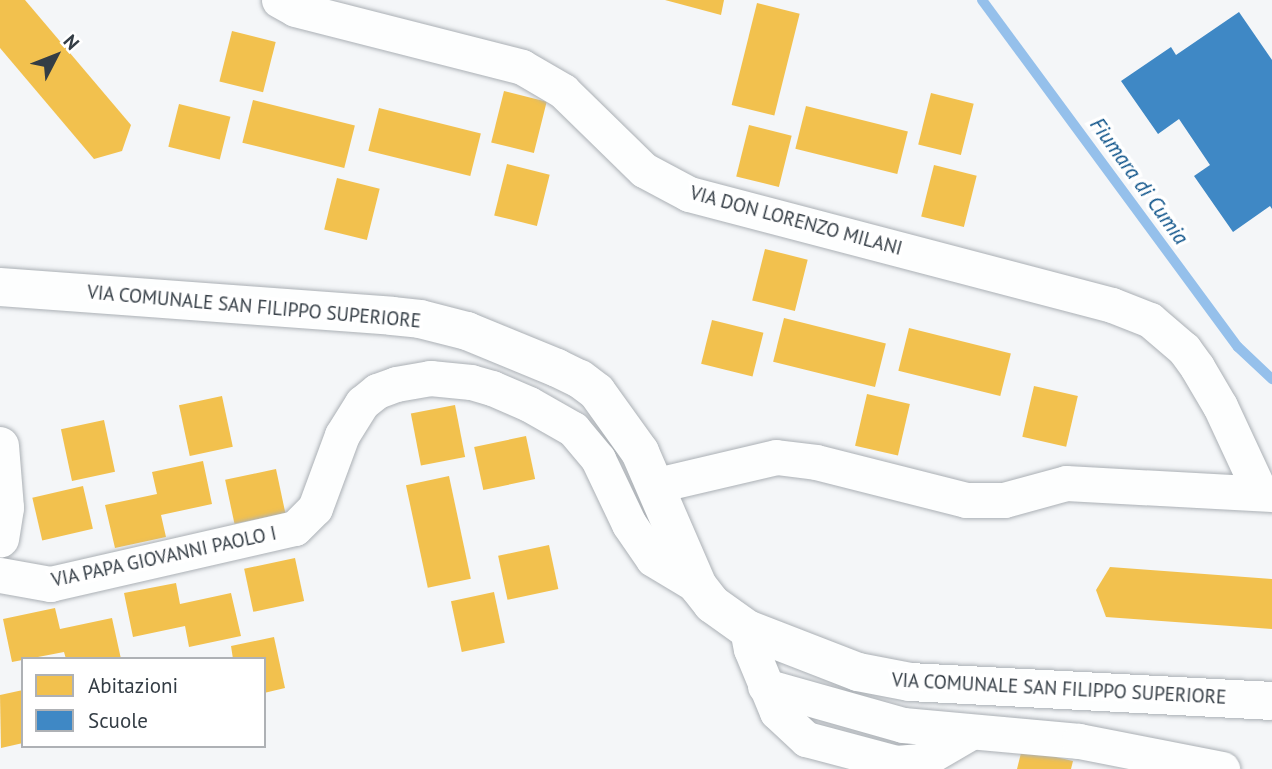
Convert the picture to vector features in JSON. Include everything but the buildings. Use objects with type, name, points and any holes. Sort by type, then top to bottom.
[{"type":"street","name":"VIA DON LORENZO MILANI","points":[[279,0],[295,9],[495,59],[533,72],[563,90],[644,170],[689,194],[1132,311],[1167,333],[1197,367],[1266,493]]},
{"type":"street","name":"VIA COMUNALE SAN FILIPPO SUPERIORE","points":[[0,287],[392,316],[455,327],[580,379],[612,408],[657,485],[698,586],[712,604],[747,629],[858,671],[897,680],[1272,701]]},
{"type":"street","name":"VIA PAPA GIOVANNI PAOLO I","points":[[0,575],[50,584],[295,528],[315,508],[342,435],[362,403],[377,391],[396,384],[430,378],[460,380],[492,388],[547,413],[573,429],[598,459],[629,524],[653,559],[698,586]]},
{"type":"street","points":[[0,446],[5,508],[0,540]]},
{"type":"street","points":[[657,485],[776,457],[816,462],[966,500],[1004,500],[1066,482],[1266,493]]},
{"type":"street","points":[[747,629],[765,687],[904,725],[1079,741],[1222,769]]},
{"type":"waterway","name":"Fiumara di Cumia","points":[[982,0],[1238,347],[1272,379]]}]
